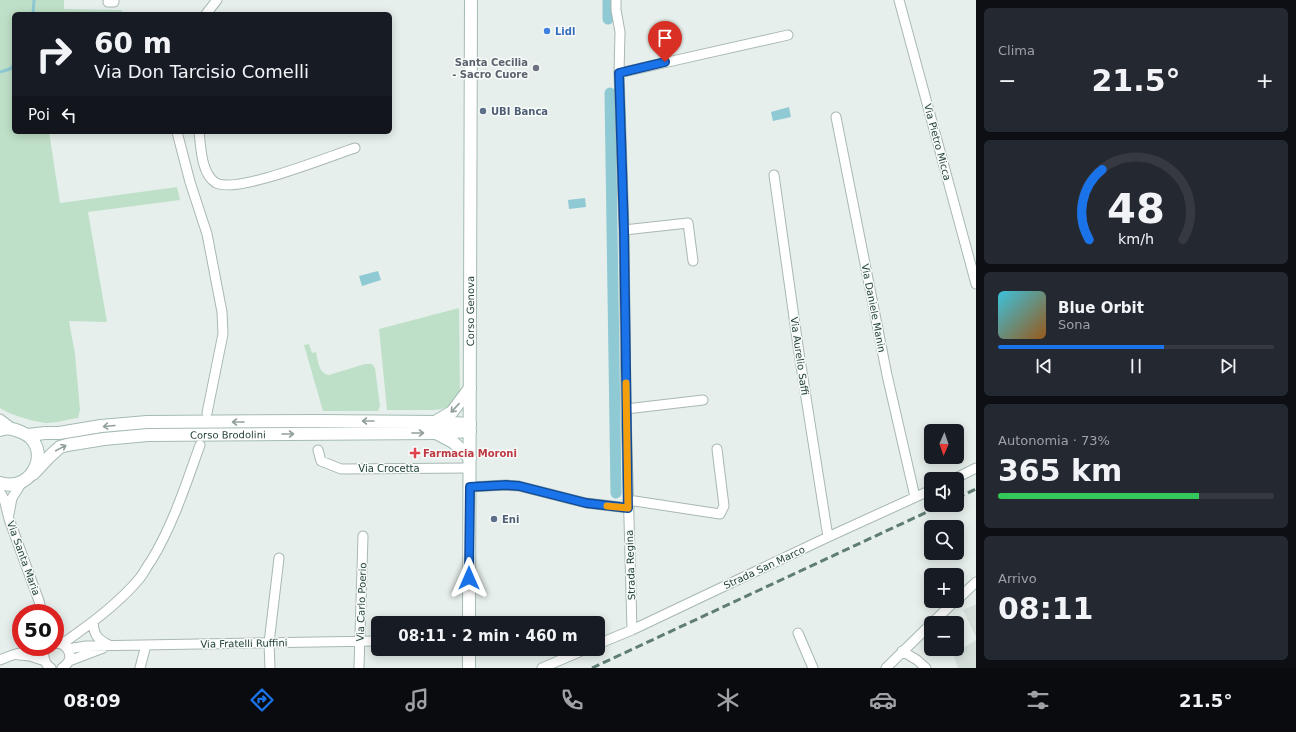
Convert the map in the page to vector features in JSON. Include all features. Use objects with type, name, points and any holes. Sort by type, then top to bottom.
[{"type":"main road","name":"Corso Genova","points":[[469,616],[472,0]]},
{"type":"main road","points":[[435,427],[452,412],[470,388]]},
{"type":"main road","name":"Corso Brodolini","points":[[6,429],[28,435],[59,433],[102,426],[147,422],[311,421],[435,427],[453,442],[470,463]]},
{"type":"main road","name":"Corso Brodolini","points":[[22,482],[33,474],[60,447],[104,439],[148,435],[470,427]]},
{"type":"main road","points":[[28,435],[37,447],[38,461],[33,474]]},
{"type":"main road","points":[[0,483],[8,485],[22,482]]},
{"type":"main road","points":[[469,656],[469,668]]},
{"type":"street","points":[[208,12],[217,0]]},
{"type":"street","name":"Strada Regina","points":[[616,0],[616,10],[620,32],[619,73],[624,230],[626,409],[632,630]]},
{"type":"street","name":"Via Pietro Micca","points":[[903,1],[976,284]]},
{"type":"street","points":[[619,73],[788,35]]},
{"type":"street","name":"Via Daniele Manin","points":[[836,117],[887,375],[915,497]]},
{"type":"street","points":[[178,134],[190,182],[207,234],[222,312],[223,334],[207,413]]},
{"type":"street","points":[[199,134],[203,162],[208,175],[217,183],[236,185],[261,180],[355,148]]},
{"type":"street","name":"Via Aurelio Saffi","points":[[774,175],[799,354],[828,537]]},
{"type":"street","points":[[624,230],[688,222],[693,261]]},
{"type":"street","points":[[626,409],[703,400]]},
{"type":"street","points":[[0,419],[6,429]]},
{"type":"street","points":[[64,642],[93,622],[125,594],[140,578],[162,542],[182,496],[200,445]]},
{"type":"street","points":[[470,487],[506,485],[586,503],[628,504],[720,514],[724,506],[718,449]]},
{"type":"street","name":"Via Crocetta","points":[[318,450],[321,461],[341,468],[470,463]]},
{"type":"street","points":[[964,474],[976,468]]},
{"type":"street","name":"Via Santa Maria","points":[[22,482],[12,498],[9,519],[40,604]]},
{"type":"street","points":[[0,492],[4,499],[9,519]]},
{"type":"street","name":"Strada San Marco","points":[[605,641],[632,630],[924,493]]},
{"type":"street","name":"Via Carlo Poerio","points":[[359,668],[363,536]]},
{"type":"street","points":[[270,668],[269,643],[279,558]]},
{"type":"street","points":[[964,593],[976,582]]},
{"type":"street","points":[[940,616],[948,608]]},
{"type":"street","points":[[93,622],[94,632],[103,642],[110,646]]},
{"type":"street","points":[[886,668],[924,631]]},
{"type":"street","points":[[798,633],[813,668]]},
{"type":"street","name":"Via Fratelli Ruffini","points":[[64,644],[110,646],[371,641]]},
{"type":"street","points":[[140,668],[146,645]]},
{"type":"street","name":"Via Fratelli Ruffini","points":[[66,666],[110,646]]},
{"type":"street","points":[[64,648],[70,656],[66,666]]},
{"type":"street","points":[[902,652],[917,660],[926,668]]},
{"type":"street","points":[[0,660],[12,655]]},
{"type":"street","points":[[30,656],[48,666]]},
{"type":"street","points":[[44,656],[48,666]]},
{"type":"street","points":[[542,668],[570,656]]},
{"type":"shaded area","points":[[976,604],[976,637],[963,610]]},
{"type":"shaded area","points":[[976,640],[976,668],[958,668],[954,656],[964,656],[964,647]]},
{"type":"green space","points":[[0,0],[64,0],[64,9],[122,10],[122,12],[12,12],[12,134],[49,134],[60,203],[177,187],[180,200],[88,212],[107,322],[69,321],[75,354],[80,410],[78,418],[47,423],[16,416],[0,408]]},
{"type":"green space","points":[[459,308],[460,392],[457,399],[448,406],[438,410],[387,410],[379,329]]},
{"type":"green space","points":[[309,344],[312,353],[316,352],[321,370],[329,375],[365,364],[372,364],[375,368],[380,406],[378,411],[323,411],[304,345]]},
{"type":"water","points":[[789,107],[791,117],[773,121],[771,112]]},
{"type":"water","points":[[585,198],[586,207],[569,209],[568,200]]},
{"type":"water","points":[[378,271],[381,280],[362,286],[359,276]]},
{"type":"waterway","points":[[33,12],[34,0]]},
{"type":"waterway","points":[[608,0],[608,19]]},
{"type":"waterway","points":[[0,72],[12,67]]},
{"type":"waterway","points":[[610,93],[616,493]]},
{"type":"railway","points":[[964,495],[976,489]]},
{"type":"railway","points":[[592,668],[927,512]]},
{"type":"slow traffic","points":[[607,506],[628,508],[626,383]]},
{"type":"place","name":"Lidl","points":[[547,31]]},
{"type":"place","name":"Santa Cecilia - Sacro Cuore","points":[[536,68]]},
{"type":"place","name":"UBI Banca","points":[[483,111]]},
{"type":"place","name":"Farmacia Moroni","points":[[415,453]]},
{"type":"place","name":"Eni","points":[[494,519]]},
{"type":"route","points":[[469,578],[470,487],[506,485],[519,486],[586,503],[628,508],[624,230],[619,73],[665,62]]}]
